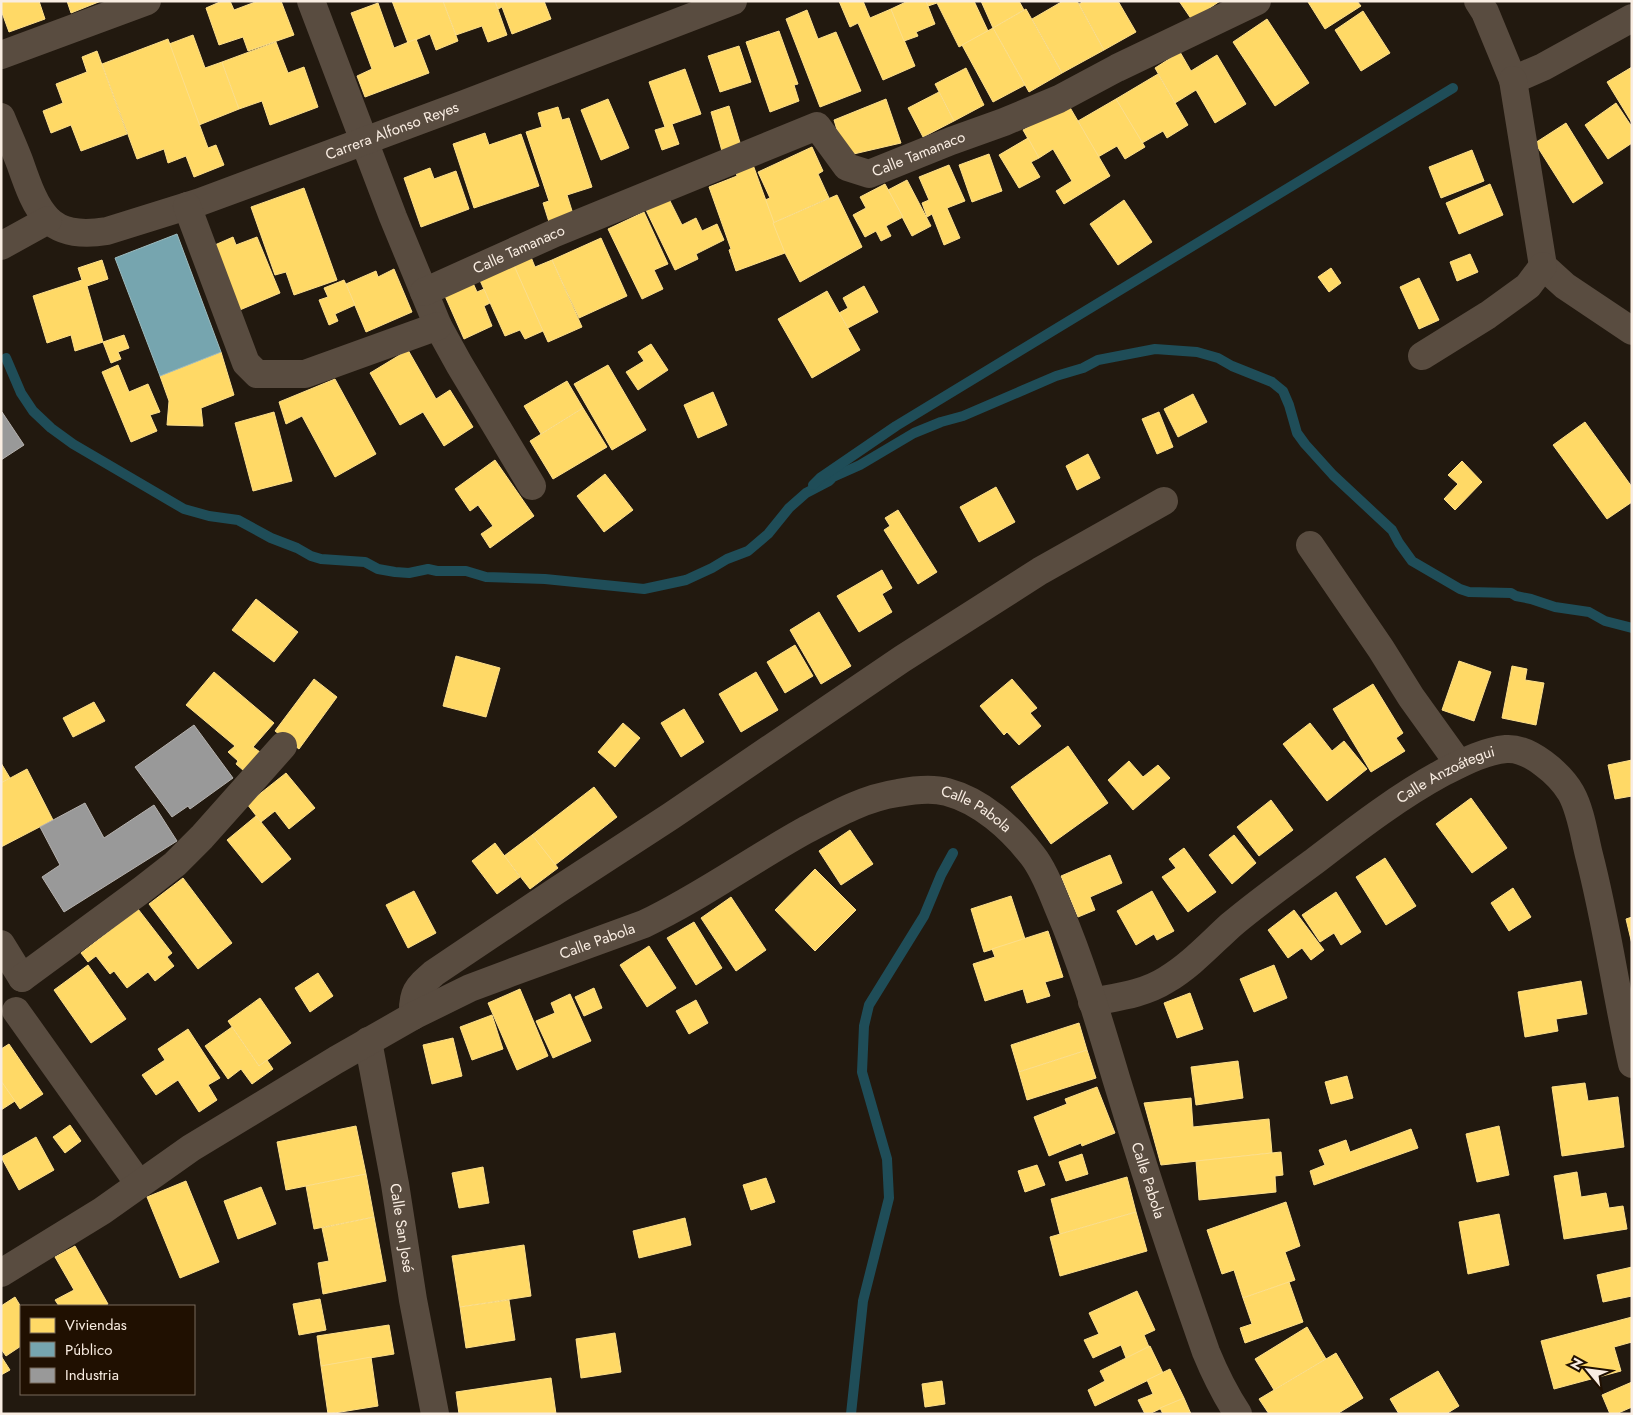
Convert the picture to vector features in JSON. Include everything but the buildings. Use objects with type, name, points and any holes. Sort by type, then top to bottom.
[{"type":"street","points":[[1,55],[147,1]]},
{"type":"street","points":[[312,1],[393,217],[438,326],[532,486]]},
{"type":"street","name":"Carrera Alfonso Reyes","points":[[48,220],[60,228],[74,233],[91,234],[107,231],[187,206],[464,104],[732,1]]},
{"type":"street","name":"Calle Tamanaco","points":[[424,292],[555,233],[817,126],[847,167],[869,174],[1059,99],[1117,68],[1257,1]]},
{"type":"street","points":[[1478,1],[1485,12],[1513,80],[1543,266],[1565,286],[1632,331]]},
{"type":"street","points":[[1513,80],[1543,67],[1632,18]]},
{"type":"street","points":[[1,117],[30,192],[38,208],[48,220],[1,246]]},
{"type":"street","points":[[187,206],[246,363],[257,374],[306,374],[438,326]]},
{"type":"street","points":[[1422,356],[1488,315],[1528,286],[1543,266]]},
{"type":"street","points":[[413,1016],[412,1002],[418,987],[434,973],[672,816],[902,659],[1040,571],[1164,501]]},
{"type":"street","points":[[1310,545],[1411,697],[1459,764]]},
{"type":"street","points":[[22,978],[174,864],[202,836],[283,746]]},
{"type":"street","name":"Calle Anzoátegui","points":[[1092,1002],[1136,992],[1156,986],[1167,980],[1183,969],[1232,924],[1358,827],[1427,782],[1459,764],[1507,749],[1518,750],[1529,754],[1550,768],[1571,793],[1577,809],[1598,889],[1632,1064]]},
{"type":"street","name":"Calle Pabola","points":[[1,1272],[102,1211],[191,1148],[368,1041],[413,1016],[478,985],[644,924],[669,912],[777,846],[840,812],[896,793],[926,790],[945,792],[966,799],[1000,822],[1018,838],[1034,857],[1044,876],[1074,944],[1139,1152],[1206,1352],[1220,1384],[1238,1414]]},
{"type":"street","points":[[1,944],[22,978],[19,1003],[9,1019],[139,1184]]},
{"type":"street","name":"Calle San José","points":[[368,1041],[396,1184],[413,1300],[435,1414]]},
{"type":"waterway","points":[[813,485],[820,478],[896,426],[1453,88]]},
{"type":"waterway","points":[[6,358],[21,393],[33,411],[51,428],[73,444],[184,509],[209,516],[238,520],[271,538],[297,548],[311,556],[321,559],[365,562],[378,569],[395,572],[409,573],[428,569],[437,571],[466,571],[486,577],[545,579],[644,589],[686,580],[727,559],[748,551],[768,534],[789,508],[806,493],[833,477],[860,465],[914,433],[941,422],[963,416],[1056,376],[1083,368],[1098,360],[1155,349],[1197,352],[1218,358],[1232,366],[1272,382],[1283,391],[1297,433],[1305,444],[1333,475],[1392,530],[1412,561],[1460,589],[1469,592],[1511,593],[1555,607],[1589,612],[1605,621],[1632,628]]},
{"type":"waterway","points":[[851,1414],[863,1301],[889,1198],[887,1159],[862,1072],[864,1026],[869,1005],[924,916],[941,875],[953,853]]}]
